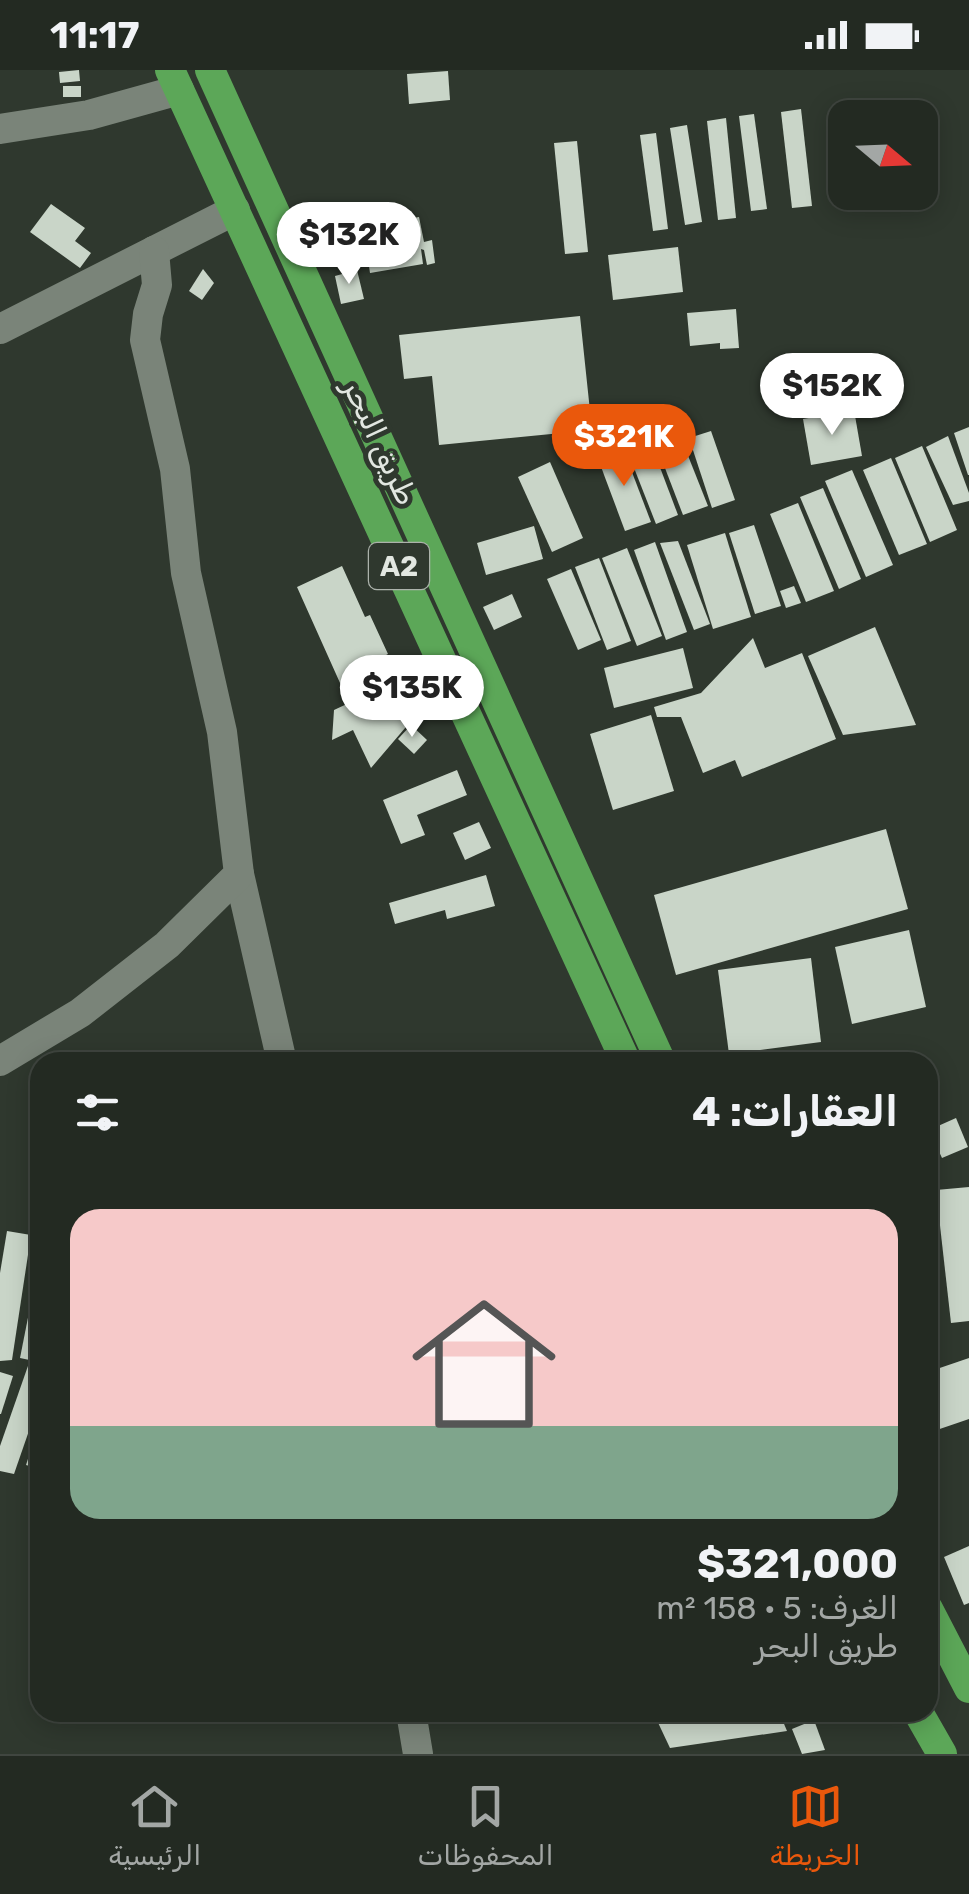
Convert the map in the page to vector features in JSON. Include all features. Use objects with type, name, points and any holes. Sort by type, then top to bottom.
[{"type":"highway","name":"طريق البحر","points":[[210,70],[657,1052]]},
{"type":"highway","name":"طريق البحر","points":[[175,80],[621,1052]]},
{"type":"highway","points":[[482,746],[513,734]]},
{"type":"highway","points":[[938,1627],[968,1685]]},
{"type":"highway","points":[[919,1722],[925,1754]]},
{"type":"highway","points":[[923,1722],[942,1754]]},
{"type":"street","points":[[0,128],[89,115],[175,80]]},
{"type":"street","points":[[0,329],[235,210]]},
{"type":"street","points":[[154,252],[157,285],[145,340],[175,469],[186,572],[222,732],[240,874],[280,1052]]},
{"type":"street","points":[[0,1061],[80,1013],[124,979],[167,945],[240,874]]},
{"type":"street","points":[[413,1722],[418,1754]]},
{"type":"building","points":[[79,70],[80,81],[60,83],[59,72]]},
{"type":"building","points":[[448,71],[450,100],[409,104],[407,74]]},
{"type":"building","points":[[63,86],[81,86],[81,97],[63,97]]},
{"type":"building","points":[[801,109],[812,206],[792,208],[781,112]]},
{"type":"building","points":[[754,114],[767,209],[751,211],[739,116]]},
{"type":"building","points":[[726,118],[736,218],[718,220],[707,121]]},
{"type":"building","points":[[687,125],[702,222],[685,225],[670,128]]},
{"type":"building","points":[[656,133],[668,229],[653,231],[640,135]]},
{"type":"building","points":[[577,141],[588,252],[565,254],[554,143]]},
{"type":"building","points":[[51,204],[85,228],[75,241],[91,253],[80,268],[30,232]]},
{"type":"building","points":[[419,217],[424,242],[432,240],[435,263],[427,265],[421,249],[423,264],[370,273],[366,246],[352,248],[349,229]]},
{"type":"building","points":[[678,247],[683,292],[613,300],[608,255]]},
{"type":"building","points":[[203,269],[214,283],[202,300],[189,291]]},
{"type":"building","points":[[357,270],[364,299],[341,304],[335,276]]},
{"type":"building","points":[[736,309],[739,348],[720,349],[720,343],[690,346],[687,313]]},
{"type":"building","points":[[580,316],[592,430],[439,445],[432,376],[404,379],[399,335]]},
{"type":"building","points":[[854,410],[862,456],[811,465],[803,419]]},
{"type":"building","points":[[969,427],[969,475],[968,475],[954,433]]},
{"type":"building","points":[[711,431],[735,500],[712,508],[689,438]]},
{"type":"building","points":[[679,433],[708,506],[683,515],[655,442]]},
{"type":"building","points":[[948,436],[969,493],[969,501],[953,505],[926,447]]},
{"type":"building","points":[[650,441],[678,515],[656,524],[627,450]]},
{"type":"building","points":[[622,446],[651,522],[625,531],[597,456]]},
{"type":"building","points":[[922,446],[957,530],[930,542],[895,458]]},
{"type":"building","points":[[891,458],[927,544],[899,555],[863,470]]},
{"type":"building","points":[[550,462],[583,538],[552,552],[518,477]]},
{"type":"building","points":[[852,470],[893,565],[866,577],[825,481]]},
{"type":"building","points":[[823,488],[861,579],[839,589],[800,497]]},
{"type":"building","points":[[798,503],[834,591],[806,602],[770,514]]},
{"type":"building","points":[[754,525],[781,606],[755,614],[729,533]]},
{"type":"building","points":[[534,526],[543,559],[486,575],[477,543]]},
{"type":"building","points":[[725,533],[751,617],[713,629],[687,545]]},
{"type":"building","points":[[678,541],[710,624],[694,630],[660,543]]},
{"type":"building","points":[[655,542],[687,632],[666,640],[634,550]]},
{"type":"building","points":[[627,548],[662,636],[637,646],[602,558]]},
{"type":"building","points":[[599,558],[631,641],[607,650],[575,567]]},
{"type":"building","points":[[342,566],[365,617],[370,615],[388,654],[374,661],[390,655],[407,692],[400,695],[411,721],[371,768],[353,730],[332,740],[334,710],[349,703],[297,587]]},
{"type":"building","points":[[571,569],[601,640],[578,650],[547,579]]},
{"type":"building","points":[[794,586],[801,603],[786,608],[780,591]]},
{"type":"building","points":[[512,594],[522,617],[494,630],[483,607]]},
{"type":"building","points":[[875,627],[916,725],[843,735],[808,656]]},
{"type":"building","points":[[753,638],[765,668],[802,653],[836,739],[742,777],[735,760],[703,773],[681,717],[657,717],[654,707],[701,693]]},
{"type":"building","points":[[683,648],[693,688],[614,708],[604,668]]},
{"type":"building","points":[[651,715],[674,791],[613,810],[590,734]]},
{"type":"building","points":[[411,725],[427,740],[414,754],[398,739]]},
{"type":"building","points":[[457,770],[467,795],[417,815],[425,835],[401,844],[383,800]]},
{"type":"building","points":[[479,822],[491,848],[465,860],[453,833]]},
{"type":"building","points":[[886,829],[908,909],[676,975],[654,895]]},
{"type":"building","points":[[486,875],[495,906],[447,919],[445,910],[395,924],[389,903]]},
{"type":"building","points":[[909,930],[926,1007],[852,1024],[835,947]]},
{"type":"building","points":[[811,958],[821,1042],[729,1052],[718,970]]},
{"type":"building","points":[[956,1118],[968,1147],[942,1158],[938,1126]]},
{"type":"building","points":[[969,1187],[969,1321],[951,1323],[938,1190]]},
{"type":"building","points":[[7,1231],[30,1235],[12,1360],[0,1361],[0,1273]]},
{"type":"building","points":[[30,1307],[30,1360],[20,1358]]},
{"type":"building","points":[[969,1358],[969,1419],[938,1430],[938,1369]]},
{"type":"building","points":[[30,1363],[30,1428],[14,1474],[0,1471],[0,1446]]},
{"type":"building","points":[[0,1372],[13,1376],[1,1414],[0,1414]]},
{"type":"building","points":[[969,1546],[969,1603],[964,1605],[944,1557]]},
{"type":"building","points":[[658,1722],[783,1722],[787,1731],[670,1748]]},
{"type":"building","points":[[815,1722],[825,1750],[802,1754],[792,1729]]}]
